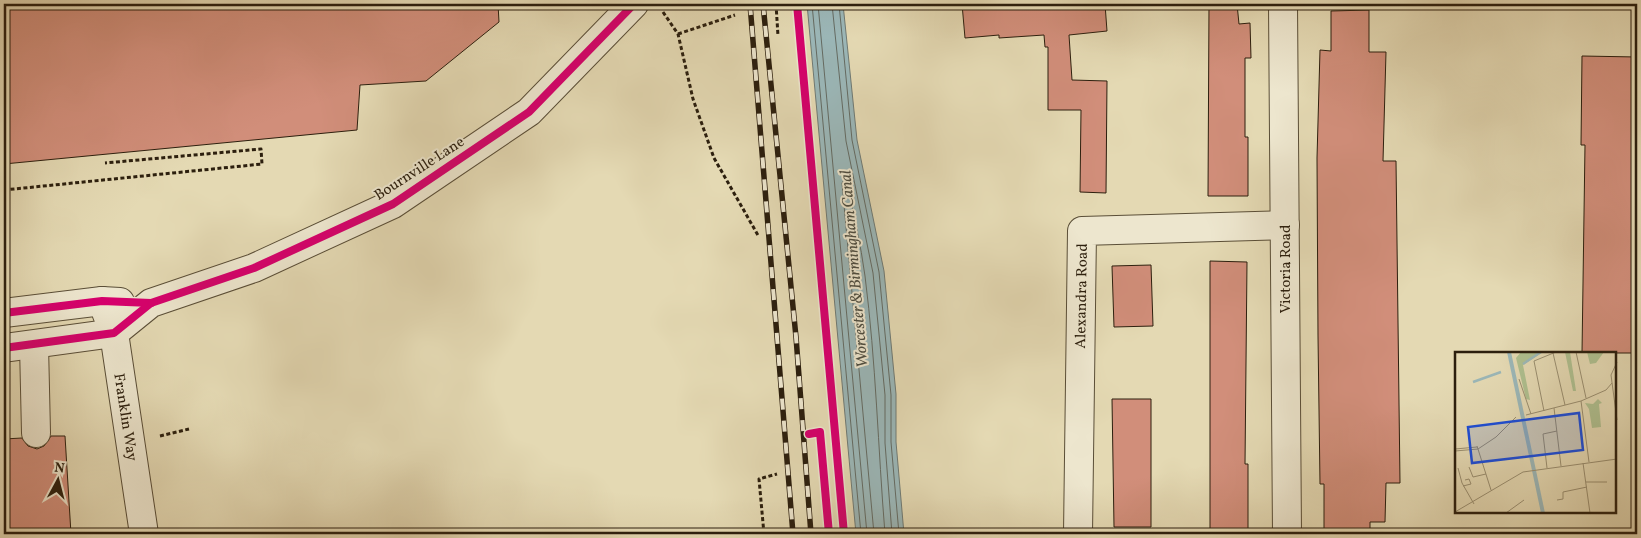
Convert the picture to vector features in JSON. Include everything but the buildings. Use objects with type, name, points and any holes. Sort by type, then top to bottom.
[{"type":"street","name":"Bournville Lane","points":[[114,333],[151,303],[254,268],[393,204],[529,112],[634,4]]},
{"type":"street","name":"Victoria Road","points":[[1283,4],[1287,534]]},
{"type":"street","name":"Alexandra Road","points":[[1078,534],[1082,231],[1285,224]]},
{"type":"street","name":"Bournville Lane","points":[[4,313],[102,301],[151,303]]},
{"type":"street","name":"Franklin Way","points":[[102,301],[114,333],[144,534]]},
{"type":"street","points":[[4,348],[114,333]]},
{"type":"street","points":[[34,345],[36,433]]},
{"type":"path","points":[[776,4],[778,36]]},
{"type":"path","points":[[661,10],[678,34],[693,99],[714,158],[759,237]]},
{"type":"path","points":[[678,34],[735,15]]},
{"type":"path","points":[[4,190],[262,164],[261,149],[105,163]]},
{"type":"path","points":[[174,434],[189,429]]},
{"type":"path","points":[[764,534],[759,479],[777,474]]},
{"type":"water","name":"Worcester & Birmingham Canal","points":[[807,4],[843,4],[857,140],[884,271],[896,394],[896,442],[904,534],[856,534]]},
{"type":"railway","points":[[750,4],[793,534]]},
{"type":"railway","points":[[763,4],[796,337],[811,534]]},
{"type":"cycle path","points":[[4,348],[114,333],[151,303],[254,268],[393,204],[529,112],[634,4]]},
{"type":"cycle path","points":[[797,4],[844,534]]},
{"type":"cycle path","points":[[4,313],[102,301],[151,303]]},
{"type":"cycle path","points":[[809,434],[820,432],[829,534]]}]
